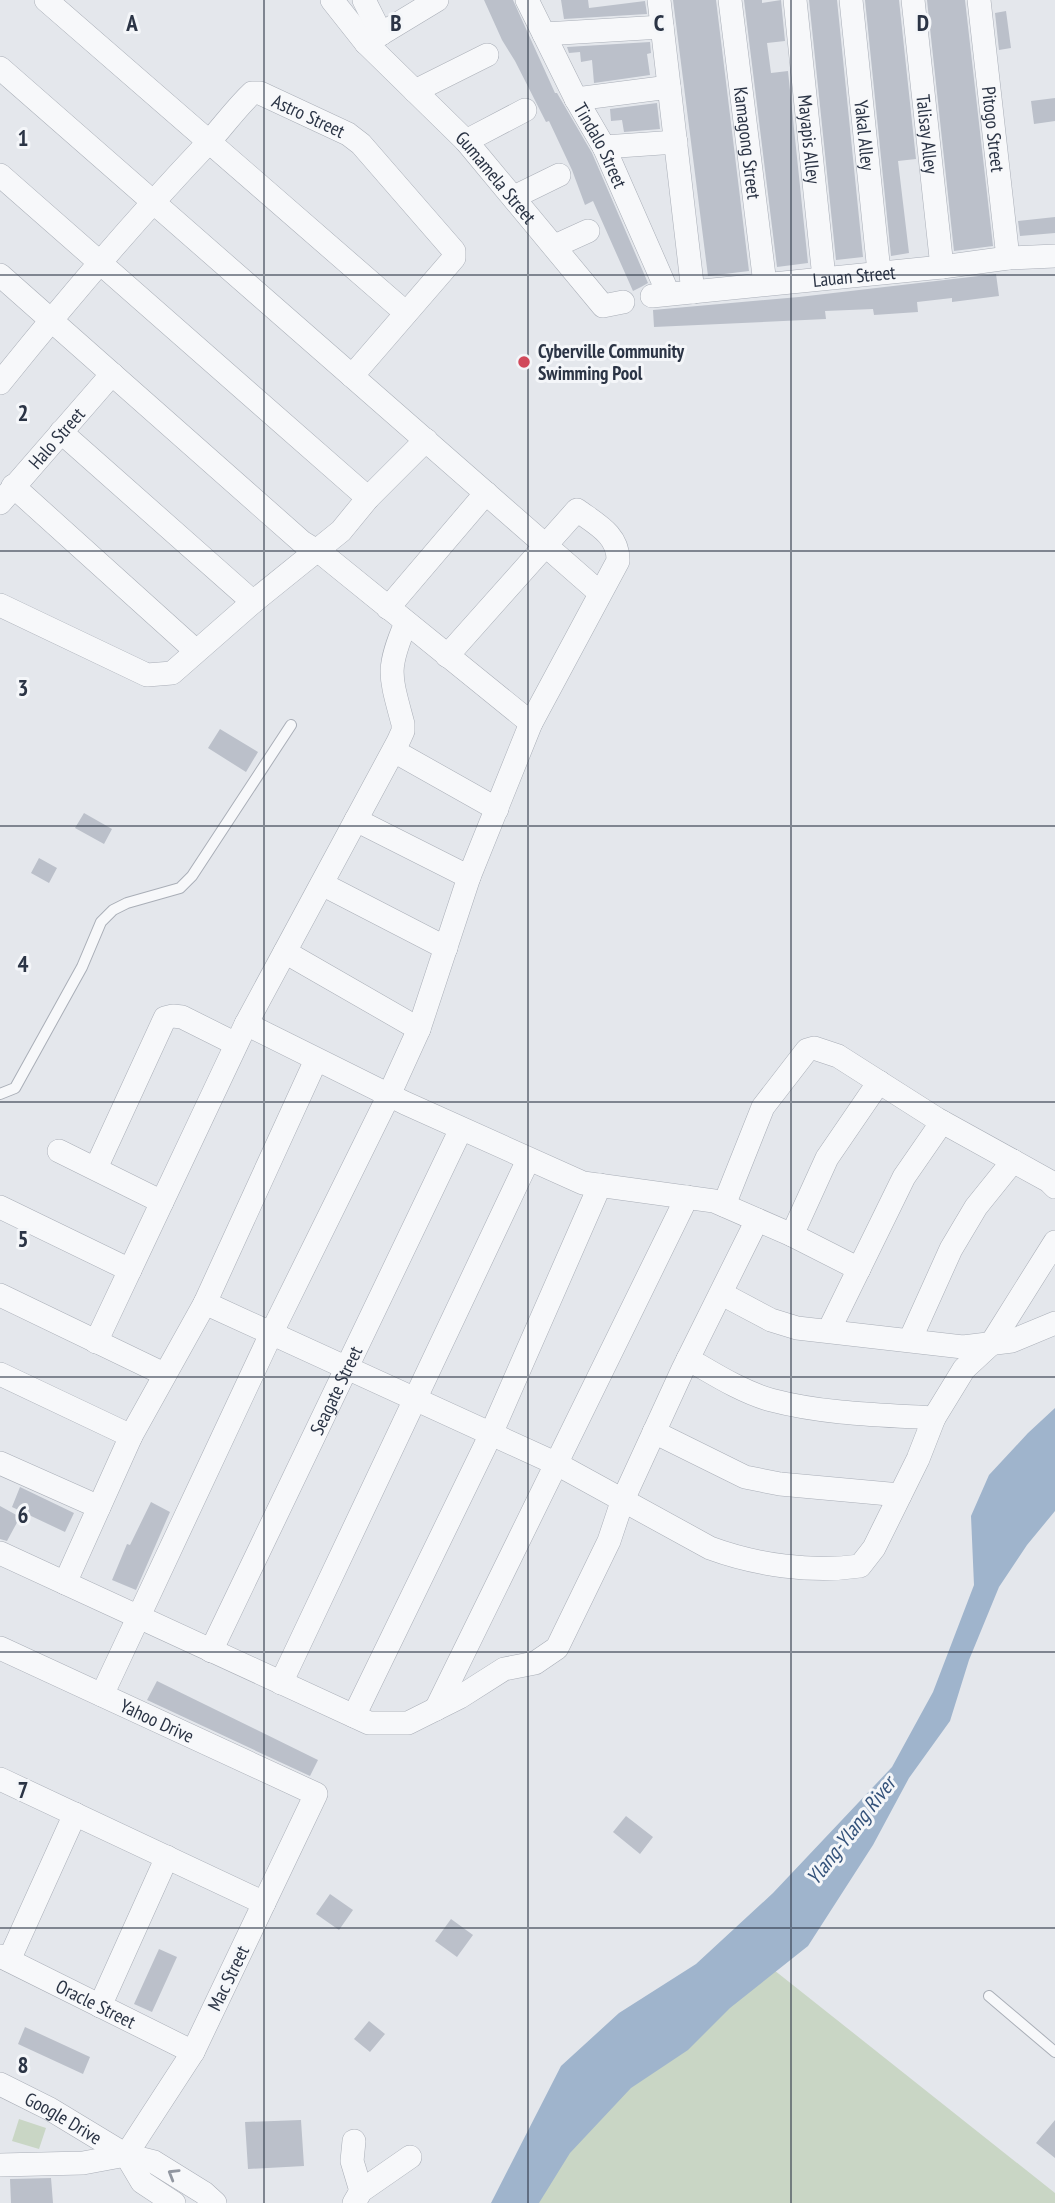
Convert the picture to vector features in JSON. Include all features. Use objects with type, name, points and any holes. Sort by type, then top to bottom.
[{"type":"street","points":[[46,0],[405,313]]},
{"type":"street","points":[[332,0],[373,38]]},
{"type":"street","points":[[364,0],[373,38]]},
{"type":"street","points":[[373,38],[437,0]]},
{"type":"street","name":"Tindalo Street","points":[[527,0],[576,99],[604,147],[660,295]]},
{"type":"street","points":[[659,0],[693,292]]},
{"type":"street","name":"Kamagong Street","points":[[730,0],[765,284]]},
{"type":"street","name":"Mayapis Alley","points":[[794,0],[824,278]]},
{"type":"street","name":"Yakal Alley","points":[[851,0],[879,272]]},
{"type":"street","name":"Talisay Alley","points":[[913,0],[942,267]]},
{"type":"street","name":"Pitogo Street","points":[[979,0],[1007,258]]},
{"type":"street","points":[[544,34],[662,27]]},
{"type":"street","name":"Gumamela Street","points":[[373,38],[415,91],[466,141],[603,306],[623,302]]},
{"type":"street","points":[[415,91],[487,55]]},
{"type":"street","points":[[0,68],[600,593]]},
{"type":"street","points":[[576,99],[669,87]]},
{"type":"street","name":"Astro Street","points":[[0,383],[153,201],[252,93],[260,93],[348,134],[361,144],[454,251],[454,258],[352,376]]},
{"type":"street","points":[[466,141],[525,110]]},
{"type":"street","points":[[604,147],[676,142]]},
{"type":"street","points":[[0,175],[368,498]]},
{"type":"street","points":[[514,197],[559,175]]},
{"type":"street","points":[[555,246],[588,231]]},
{"type":"street","name":"Lauan Street","points":[[660,295],[1007,258],[1055,256]]},
{"type":"street","points":[[0,275],[314,551],[325,556],[531,723]]},
{"type":"street","name":"Halo Street","points":[[6,494],[112,374]]},
{"type":"street","points":[[61,432],[253,602]]},
{"type":"street","points":[[0,605],[147,675],[172,673],[253,602],[341,531],[368,498],[426,440]]},
{"type":"street","points":[[388,608],[486,493]]},
{"type":"street","points":[[6,494],[196,651]]},
{"type":"street","points":[[102,1695],[271,1334],[389,1096],[419,1029],[469,877],[531,723],[618,561],[618,549],[612,537],[577,510],[447,656]]},
{"type":"street","points":[[96,1342],[241,1034],[403,731],[390,673],[394,652],[406,622]]},
{"type":"street","points":[[394,751],[497,809]]},
{"type":"street","points":[[356,820],[469,877]]},
{"type":"street","points":[[322,884],[446,948]]},
{"type":"street","points":[[285,952],[419,1029]]},
{"type":"street","points":[[96,1168],[164,1018],[182,1017],[316,1060],[389,1096],[583,1183],[687,1197],[724,1205],[859,1269]]},
{"type":"street","points":[[724,1205],[763,1107],[807,1050],[814,1048],[838,1056],[942,1122],[1013,1161],[1053,1179]]},
{"type":"street","points":[[65,1583],[131,1436],[205,1303],[316,1060]]},
{"type":"street","points":[[792,1235],[827,1158],[879,1082]]},
{"type":"street","points":[[829,1330],[904,1177],[942,1122]]},
{"type":"street","name":"Seagate Street","points":[[211,1651],[461,1129]]},
{"type":"street","points":[[59,1151],[162,1202]]},
{"type":"street","points":[[281,1683],[528,1160]]},
{"type":"street","points":[[909,1340],[951,1249],[976,1207],[1013,1161]]},
{"type":"street","points":[[354,1716],[491,1434],[600,1185]]},
{"type":"street","points":[[436,1709],[687,1197]]},
{"type":"street","points":[[0,1207],[130,1270]]},
{"type":"street","points":[[0,1553],[369,1723],[408,1723],[460,1697],[503,1669],[535,1663],[557,1648],[609,1541],[622,1502],[654,1432],[757,1220]]},
{"type":"street","points":[[205,1303],[556,1464],[710,1548],[736,1558],[781,1565],[844,1568],[860,1566],[874,1548],[918,1459],[934,1418],[964,1369],[991,1344],[1055,1242]]},
{"type":"street","points":[[722,1294],[771,1320],[797,1328],[963,1347],[1012,1341],[1055,1323]]},
{"type":"street","points":[[0,1295],[164,1374]]},
{"type":"street","points":[[688,1360],[769,1399],[806,1407],[934,1418]]},
{"type":"street","points":[[0,1374],[131,1436]]},
{"type":"street","points":[[654,1432],[745,1477],[780,1484],[900,1495]]},
{"type":"street","points":[[0,1463],[99,1507]]},
{"type":"street","name":"Yahoo Drive","points":[[0,1648],[316,1794]]},
{"type":"street","points":[[0,1779],[264,1903]]},
{"type":"street","name":"Mac Street","points":[[126,2155],[193,2052],[316,1794]]},
{"type":"street","points":[[4,1958],[75,1814]]},
{"type":"street","points":[[100,2006],[167,1857]]},
{"type":"street","name":"Oracle Street","points":[[4,1958],[193,2052]]},
{"type":"street","name":"Google Drive","points":[[0,2084],[50,2109],[126,2155]]},
{"type":"street","points":[[354,2141],[352,2161],[358,2197],[410,2157]]},
{"type":"street","points":[[0,2165],[83,2163],[126,2155],[154,2162],[204,2193],[215,2203]]},
{"type":"street","points":[[126,2155],[142,2182],[174,2203]]},
{"type":"lane","points":[[0,1094],[15,1088],[82,967],[101,922],[113,909],[180,888],[192,876],[291,725]]},
{"type":"lane","points":[[989,1996],[1055,2052]]},
{"type":"green space","points":[[740,1943],[1055,2193],[1055,2203],[518,2203]]},
{"type":"green space","points":[[19,2119],[46,2128],[39,2149],[12,2141]]},
{"type":"water","name":"Ylang-Ylang River","points":[[1055,1408],[1055,1511],[1027,1545],[999,1587],[969,1660],[950,1721],[909,1778],[873,1845],[808,1946],[730,2008],[688,2050],[631,2088],[570,2153],[539,2203],[491,2203],[561,2066],[619,2013],[696,1964],[773,1893],[892,1767],[933,1692],[974,1585],[971,1516],[989,1475]]},
{"type":"building","points":[[484,0],[513,0],[555,93],[592,153],[648,283],[641,287],[633,291],[593,201],[585,205],[549,121],[546,122]]},
{"type":"building","points":[[561,0],[588,0],[589,8],[645,1],[647,14],[564,19]]},
{"type":"building","points":[[673,0],[716,0],[749,271],[708,276]]},
{"type":"building","points":[[744,0],[762,0],[762,3],[781,0],[785,41],[767,43],[771,73],[788,71],[808,263],[777,267]]},
{"type":"building","points":[[809,0],[837,0],[863,257],[836,260]]},
{"type":"building","points":[[865,0],[899,0],[916,159],[898,161],[909,253],[891,256]]},
{"type":"building","points":[[927,0],[965,0],[993,246],[954,251]]},
{"type":"building","points":[[1006,11],[1011,48],[999,50],[995,13]]},
{"type":"building","points":[[650,42],[651,53],[647,54],[650,75],[594,83],[592,60],[581,62],[580,52],[569,53],[567,47]]},
{"type":"building","points":[[1055,98],[1055,121],[1034,124],[1031,101]]},
{"type":"building","points":[[657,103],[660,129],[624,132],[622,120],[611,121],[610,109]]},
{"type":"building","points":[[1055,217],[1055,233],[1020,236],[1018,221]]},
{"type":"building","points":[[996,274],[999,296],[952,302],[952,298],[917,302],[918,312],[874,315],[873,309],[825,311],[826,319],[654,327],[653,310],[799,297]]},
{"type":"building","points":[[220,729],[258,752],[246,772],[208,748]]},
{"type":"building","points":[[84,813],[112,829],[104,844],[75,828]]},
{"type":"building","points":[[39,858],[57,868],[49,883],[31,873]]},
{"type":"building","points":[[20,1487],[74,1513],[65,1532],[12,1507]]},
{"type":"building","points":[[151,1502],[170,1512],[136,1590],[112,1580],[127,1544],[130,1545]]},
{"type":"building","points":[[0,1506],[20,1517],[7,1541],[0,1539]]},
{"type":"building","points":[[157,1681],[318,1760],[310,1776],[147,1700]]},
{"type":"building","points":[[626,1816],[653,1837],[640,1854],[613,1832]]},
{"type":"building","points":[[330,1894],[353,1910],[339,1930],[316,1914]]},
{"type":"building","points":[[451,1919],[473,1935],[457,1957],[435,1941]]},
{"type":"building","points":[[159,1949],[177,1957],[152,2012],[134,2004]]},
{"type":"building","points":[[369,2021],[385,2034],[370,2052],[354,2039]]},
{"type":"building","points":[[25,2027],[90,2057],[83,2074],[18,2044]]},
{"type":"building","points":[[301,2120],[304,2166],[248,2169],[245,2122]]},
{"type":"building","points":[[1055,2120],[1055,2158],[1036,2143]]},
{"type":"building","points":[[51,2178],[53,2203],[11,2203],[10,2179]]},
{"type":"place","name":"Cyberville Community Swimming Pool","points":[[524,362]]}]
